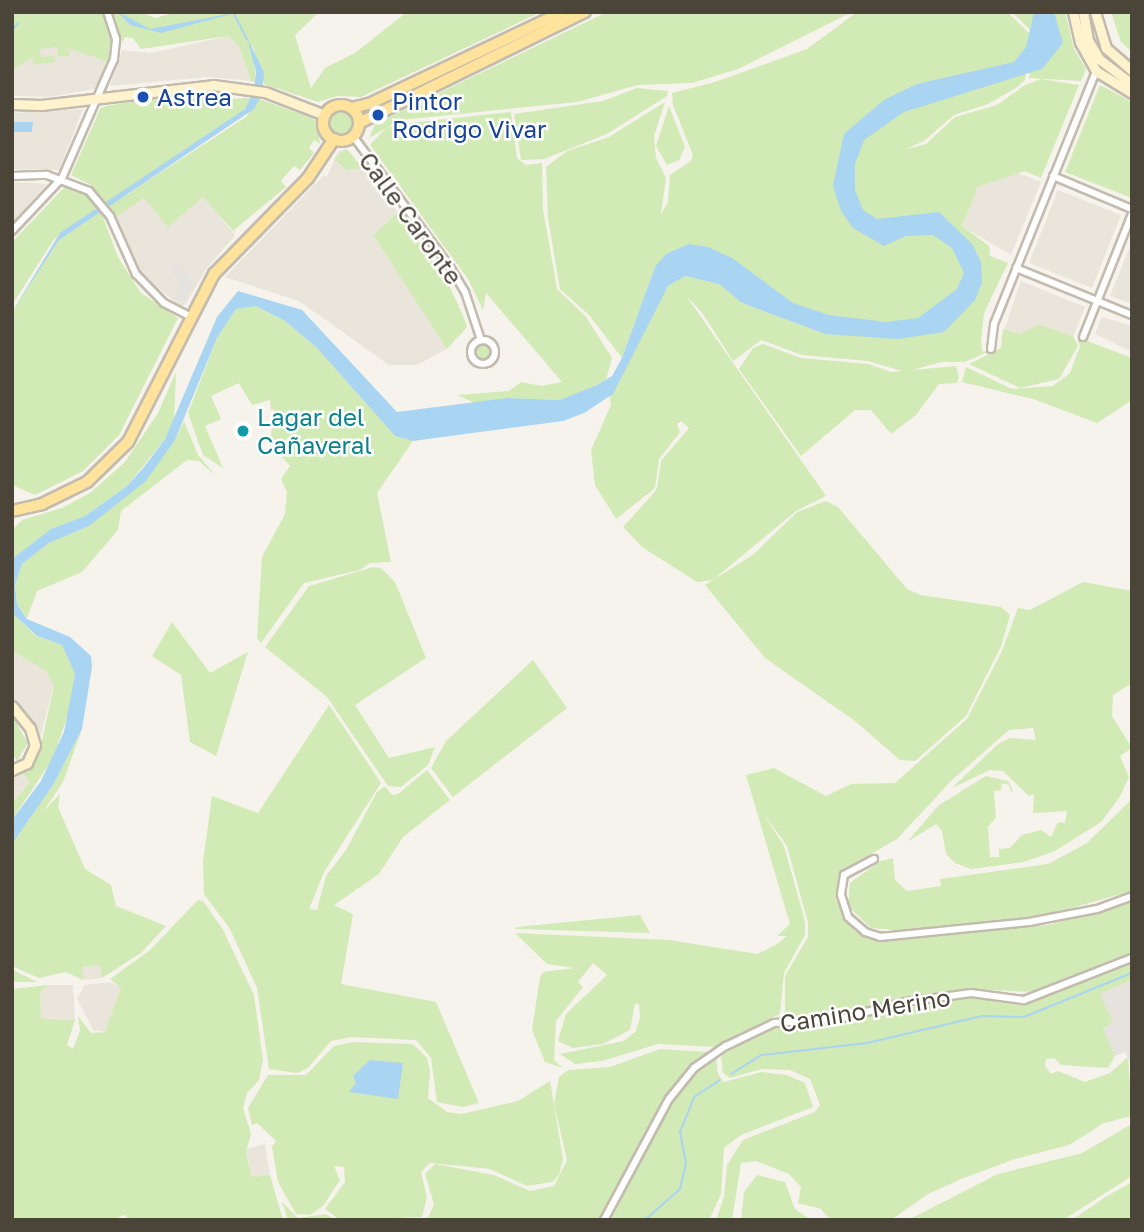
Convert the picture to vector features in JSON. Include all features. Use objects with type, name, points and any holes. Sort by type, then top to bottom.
[{"type":"main road","points":[[334,139],[324,126],[325,115],[337,105],[351,108],[369,104],[563,12]]},
{"type":"main road","points":[[12,511],[65,495],[106,467],[142,418],[214,274],[302,185],[334,139],[353,136],[359,123],[584,12]]},
{"type":"main road","points":[[351,108],[359,123]]},
{"type":"street","points":[[12,231],[62,178],[114,59],[115,33],[107,12]]},
{"type":"street","points":[[1073,12],[1080,43],[1096,71],[1132,93]]},
{"type":"street","points":[[1083,12],[1088,40],[1098,59],[1132,84]]},
{"type":"street","points":[[1095,12],[1106,48],[1132,71]]},
{"type":"street","points":[[991,349],[990,336],[1096,71]]},
{"type":"street","points":[[12,104],[41,105],[183,86],[251,89],[325,115]]},
{"type":"street","name":"Calle Caronte","points":[[353,136],[450,267],[465,292],[481,340]]},
{"type":"street","points":[[12,176],[62,178],[83,187],[107,212],[136,274],[151,292],[191,317]]},
{"type":"street","points":[[1053,176],[1132,212],[1083,337]]},
{"type":"street","points":[[1016,268],[1132,315]]},
{"type":"street","points":[[481,340],[488,341],[496,352],[489,364],[482,365],[471,356],[471,349],[481,340]]},
{"type":"street","points":[[12,706],[30,728],[35,745],[27,763],[12,770]]},
{"type":"street","points":[[874,859],[844,875],[841,895],[848,917],[866,932],[880,937],[1029,922],[1097,909],[1132,896]]},
{"type":"street","name":"Camino Merino","points":[[604,1220],[669,1099],[694,1068],[726,1046],[774,1023],[839,1019],[905,1002],[971,993],[1024,1000],[1132,958]]},
{"type":"shaded area","points":[[228,36],[239,46],[251,81],[208,77],[110,86],[122,50],[151,53]]},
{"type":"shaded area","points":[[44,40],[108,62],[95,89],[48,97],[12,96],[12,68]]},
{"type":"shaded area","points":[[83,109],[59,170],[12,169],[12,113]]},
{"type":"shaded area","points":[[346,149],[398,212],[373,235],[447,349],[417,365],[389,365],[299,301],[225,277],[324,175],[327,177],[338,152]]},
{"type":"shaded area","points":[[1018,173],[1041,182],[1011,255],[962,226],[978,187]]},
{"type":"shaded area","points":[[12,182],[47,184],[12,223]]},
{"type":"shaded area","points":[[1058,190],[1121,215],[1092,288],[1029,263]]},
{"type":"shaded area","points":[[203,196],[235,235],[205,271],[185,305],[180,306],[138,271],[116,217],[144,198]]},
{"type":"shaded area","points":[[1132,242],[1132,304],[1110,296]]},
{"type":"shaded area","points":[[176,261],[194,282],[181,303],[173,298],[182,284],[169,267]]},
{"type":"shaded area","points":[[1021,281],[1085,307],[1072,340],[1001,339]]},
{"type":"shaded area","points":[[1102,317],[1132,326],[1132,352],[1095,334]]},
{"type":"shaded area","points":[[12,651],[46,671],[54,684],[40,738],[12,696]]},
{"type":"shaded area","points":[[21,770],[30,782],[12,804],[12,773]]},
{"type":"shaded area","points":[[100,965],[102,978],[83,980],[81,967]]},
{"type":"shaded area","points":[[1132,980],[1132,1067],[1125,1052],[1115,1056],[1103,1028],[1112,1023],[1100,994]]},
{"type":"shaded area","points":[[110,982],[121,987],[106,1032],[93,1030],[77,999],[84,985]]},
{"type":"shaded area","points":[[48,985],[73,985],[75,1020],[41,1019],[40,993]]},
{"type":"shaded area","points":[[265,1144],[270,1175],[252,1177],[246,1149]]},
{"type":"green space","points":[[12,12],[102,12],[111,39],[108,62],[61,46],[70,50],[68,57],[57,56],[58,47],[40,49],[41,57],[54,56],[55,62],[34,65],[33,57],[12,70]]},
{"type":"green space","points":[[113,12],[141,12],[155,18],[177,12],[319,12],[295,35],[311,88],[325,68],[355,53],[407,12],[541,12],[361,97],[337,96],[318,102],[264,84],[252,44],[256,82],[251,81],[239,46],[228,36],[141,49],[133,38],[125,37],[122,43]]},
{"type":"green space","points":[[607,12],[852,12],[738,69],[692,83],[638,85],[577,102],[400,120],[369,138],[375,124]]},
{"type":"green space","points":[[857,12],[1007,12],[1033,37],[1025,80],[1016,88],[988,104],[954,115],[924,141],[904,150],[926,144],[955,117],[997,105],[1025,85],[1041,79],[1079,85],[1041,178],[1025,171],[978,187],[962,226],[989,246],[990,256],[1008,263],[984,313],[981,340],[982,351],[987,352],[965,362],[941,362],[905,372],[868,361],[802,355],[761,340],[733,361],[703,314],[685,294],[826,496],[796,511],[713,580],[697,582],[642,547],[623,527],[657,488],[661,461],[689,428],[681,421],[677,424],[680,432],[659,459],[655,488],[616,519],[595,485],[591,450],[611,405],[610,396],[668,286],[685,276],[719,284],[742,303],[825,334],[774,290],[655,267],[622,358],[589,315],[560,289],[548,218],[546,167],[567,151],[609,137],[665,102],[654,136],[656,158],[666,178],[661,214],[668,202],[670,175],[691,161],[693,155],[673,105],[672,93],[715,82],[807,49]]},
{"type":"green space","points":[[1012,12],[1065,12],[1074,49],[1086,69],[1081,81],[1029,78],[1033,33]]},
{"type":"green space","points":[[1111,12],[1132,12],[1132,52],[1121,42]]},
{"type":"green space","points":[[1100,85],[1132,102],[1132,198],[1065,172]]},
{"type":"green space","points":[[637,88],[668,91],[667,96],[607,134],[544,159],[521,160],[514,114],[603,101]]},
{"type":"green space","points":[[224,93],[224,99],[252,98],[245,109],[107,203],[91,185],[71,175],[101,107],[168,95]]},
{"type":"green space","points":[[259,99],[316,121],[320,144],[314,140],[309,148],[314,153],[300,170],[294,166],[281,181],[286,187],[234,230],[236,234],[203,197],[168,227],[144,198],[116,217],[109,206],[246,117]]},
{"type":"green space","points":[[669,106],[685,147],[679,160],[667,165],[656,146]]},
{"type":"green space","points":[[342,110],[351,114],[355,123],[351,132],[342,136],[333,132],[329,123],[333,114]]},
{"type":"green space","points":[[511,112],[517,158],[526,165],[542,163],[543,209],[557,289],[586,317],[612,358],[606,380],[579,394],[560,400],[507,398],[475,403],[457,395],[509,391],[521,382],[542,386],[562,382],[486,293],[483,310],[468,279],[370,145],[386,128],[401,124]]},
{"type":"green space","points":[[346,149],[362,168],[346,170],[334,159]]},
{"type":"green space","points":[[65,187],[86,195],[99,208],[54,239],[12,305],[12,242]]},
{"type":"green space","points":[[101,212],[118,257],[141,293],[178,318],[119,435],[83,471],[35,495],[12,485],[12,312],[59,240]]},
{"type":"green space","points":[[398,212],[448,283],[464,318],[467,327],[447,349],[373,235]]},
{"type":"green space","points":[[256,306],[285,321],[317,348],[395,436],[413,441],[377,493],[391,562],[370,563],[360,570],[304,583],[261,643],[257,638],[262,557],[285,514],[287,492],[281,479],[290,466],[270,443],[274,409],[271,410],[270,400],[252,405],[239,383],[211,396],[221,419],[205,426],[223,468],[203,455],[188,413],[217,338],[236,309]]},
{"type":"green space","points":[[1039,325],[1073,336],[1078,346],[1059,379],[1020,388],[969,364],[1001,348],[1003,329],[1020,334]]},
{"type":"green space","points":[[1077,337],[1132,358],[1132,400],[1097,423],[1033,399],[962,382],[966,367],[1012,389],[1053,386],[1070,373],[1080,346]]},
{"type":"green space","points":[[483,344],[489,347],[492,353],[489,359],[483,362],[477,359],[474,353],[477,347]]},
{"type":"green space","points":[[763,344],[801,358],[868,364],[891,372],[956,366],[959,377],[957,383],[939,384],[916,415],[891,434],[871,410],[855,410],[801,456],[739,369],[753,348]]},
{"type":"green space","points":[[176,372],[174,419],[165,439],[126,487],[85,516],[51,529],[12,559],[12,530],[22,520],[62,508],[90,493],[125,462],[158,413]]},
{"type":"green space","points":[[184,421],[198,455],[216,476],[199,461],[187,460],[121,511],[118,530],[82,572],[37,591],[27,618],[17,604],[15,585],[22,564],[49,543],[89,526],[175,440]]},
{"type":"green space","points":[[826,501],[838,507],[907,589],[921,595],[1001,607],[1010,615],[1001,646],[966,716],[915,761],[900,760],[855,721],[765,658],[705,585],[754,554],[797,512]]},
{"type":"green space","points":[[373,567],[381,568],[395,582],[426,658],[355,705],[389,758],[435,747],[428,765],[401,787],[388,786],[327,697],[265,647],[309,586]]},
{"type":"green space","points":[[1083,582],[1132,591],[1132,683],[1113,695],[1112,716],[1132,748],[1120,756],[1129,777],[1119,798],[1101,822],[1053,852],[1023,862],[971,869],[955,863],[946,854],[942,831],[936,824],[907,842],[939,805],[986,776],[1008,781],[1012,788],[1012,794],[1009,785],[1002,783],[1001,790],[994,791],[996,817],[988,827],[990,857],[999,857],[999,849],[1010,848],[1022,835],[1041,830],[1051,837],[1058,822],[1065,823],[1067,811],[1033,813],[1034,794],[1029,796],[1003,771],[990,770],[952,788],[998,744],[1010,738],[1036,740],[1033,728],[1009,730],[952,780],[897,839],[843,870],[836,899],[854,931],[875,940],[1048,925],[1132,902],[1132,954],[1033,992],[968,989],[829,1015],[781,1017],[785,1011],[785,976],[808,937],[808,923],[787,846],[762,811],[784,846],[805,921],[805,935],[784,973],[780,1014],[714,1047],[658,1044],[602,1061],[575,1064],[560,1054],[624,1041],[636,1031],[640,1017],[639,1004],[635,1004],[630,1030],[603,1044],[573,1048],[558,1041],[566,1014],[607,975],[593,963],[578,982],[583,987],[556,1021],[554,1060],[563,1068],[545,1062],[532,1030],[540,977],[543,972],[574,968],[547,964],[515,933],[669,940],[757,954],[776,945],[787,936],[777,936],[790,924],[746,775],[774,768],[826,796],[851,784],[895,783],[967,719],[1002,651],[1018,608],[1030,610]]},
{"type":"green space","points":[[12,613],[36,636],[62,645],[75,673],[73,700],[53,758],[12,820],[12,804],[30,782],[21,770],[28,767],[40,749],[54,686],[46,671],[12,651]]},
{"type":"green space","points":[[172,622],[210,673],[248,652],[216,756],[190,742],[181,675],[152,656]]},
{"type":"green space","points":[[533,660],[567,708],[453,797],[431,768],[446,741]]},
{"type":"green space","points":[[329,705],[381,783],[324,872],[309,909],[317,910],[326,876],[346,850],[377,792],[385,786],[392,795],[398,794],[427,770],[450,800],[403,837],[379,874],[334,905],[353,914],[341,984],[436,1002],[479,1103],[463,1107],[437,1102],[431,1058],[416,1040],[351,1037],[331,1041],[308,1068],[297,1073],[269,1069],[257,988],[230,929],[204,894],[203,862],[212,796],[258,813]]},
{"type":"green space","points":[[12,716],[28,743],[17,761],[12,753]]},
{"type":"green space","points":[[82,729],[63,782],[43,812],[60,794],[58,807],[85,869],[111,885],[116,906],[166,926],[141,953],[102,978],[100,965],[82,967],[83,980],[66,972],[39,978],[12,966],[12,844],[53,785]]},
{"type":"green space","points":[[1132,799],[1132,891],[1043,916],[904,931],[871,928],[848,906],[850,883],[881,861],[893,858],[895,880],[907,891],[941,886],[940,879],[1048,864],[1087,843]]},
{"type":"green space","points":[[198,900],[203,901],[222,928],[254,995],[263,1060],[259,1080],[247,1093],[243,1108],[251,1134],[246,1152],[252,1177],[270,1175],[283,1220],[133,1220],[123,1215],[114,1220],[12,1220],[12,989],[48,985],[40,993],[41,1019],[75,1020],[67,1045],[73,1049],[80,1030],[78,1016],[91,1033],[105,1032],[121,988],[110,979],[149,951]]},
{"type":"green space","points":[[640,915],[650,933],[515,929],[517,927]]},
{"type":"green space","points":[[1132,962],[1132,980],[1100,994],[1113,1023],[1103,1028],[1115,1056],[1108,1068],[1061,1065],[1054,1058],[1046,1059],[1045,1066],[1051,1074],[1058,1071],[1085,1082],[1110,1073],[1128,1057],[1132,1116],[1104,1123],[1069,1145],[1015,1159],[961,1179],[928,1194],[891,1220],[830,1220],[821,1209],[798,1203],[801,1187],[789,1174],[756,1161],[741,1163],[732,1220],[716,1220],[724,1197],[727,1165],[743,1140],[815,1112],[820,1105],[810,1079],[790,1070],[762,1069],[730,1078],[723,1073],[721,1056],[783,1025],[839,1022],[958,997],[1022,1003]]},
{"type":"green space","points":[[13,970],[37,982],[12,982]]},
{"type":"green space","points":[[353,1042],[413,1044],[427,1058],[430,1071],[428,1098],[447,1112],[462,1114],[518,1101],[550,1081],[563,1159],[559,1175],[552,1182],[527,1186],[490,1169],[430,1163],[421,1172],[427,1197],[422,1217],[340,1220],[325,1209],[345,1182],[344,1167],[334,1166],[340,1180],[323,1206],[310,1215],[296,1214],[278,1182],[272,1147],[276,1141],[257,1123],[252,1125],[248,1108],[268,1075],[306,1075],[334,1046]]},
{"type":"green space","points":[[660,1049],[707,1052],[669,1093],[601,1220],[427,1220],[434,1204],[425,1174],[435,1164],[494,1175],[530,1191],[554,1186],[567,1160],[554,1104],[559,1077],[568,1070],[610,1067]]},
{"type":"green space","points":[[716,1056],[718,1074],[724,1082],[761,1072],[787,1075],[805,1083],[813,1107],[741,1135],[724,1148],[721,1194],[709,1220],[611,1220],[667,1109],[686,1081]]},
{"type":"green space","points":[[1132,1124],[1132,1176],[1063,1220],[908,1220],[998,1174],[1082,1153]]},
{"type":"green space","points":[[757,1175],[785,1182],[795,1209],[811,1220],[741,1220],[744,1192]]},
{"type":"green space","points":[[1132,1182],[1132,1220],[1072,1220],[1107,1196]]},
{"type":"green space","points":[[282,1202],[298,1218],[326,1214],[335,1220],[288,1220]]},
{"type":"water","points":[[118,12],[150,29],[239,12],[161,33],[130,25]]},
{"type":"water","points":[[1034,12],[1054,12],[1063,43],[1042,69],[904,112],[864,140],[855,164],[855,190],[863,210],[877,219],[939,212],[972,244],[981,262],[982,283],[975,300],[944,332],[898,339],[825,334],[742,303],[719,284],[685,276],[668,286],[613,394],[584,413],[563,421],[413,441],[395,436],[317,348],[285,321],[256,306],[236,309],[217,338],[175,440],[146,481],[89,526],[49,543],[22,564],[15,585],[17,604],[27,619],[70,637],[91,656],[92,667],[82,729],[53,785],[12,844],[12,820],[41,781],[64,732],[75,674],[62,645],[37,636],[12,613],[12,559],[51,529],[85,516],[126,487],[144,467],[165,439],[217,317],[238,291],[302,310],[397,412],[507,398],[560,400],[597,385],[612,376],[622,358],[655,267],[666,254],[689,244],[708,247],[732,258],[793,303],[829,315],[886,322],[918,318],[957,289],[964,273],[952,248],[933,235],[906,236],[884,246],[853,228],[841,211],[833,186],[844,134],[884,100],[917,84],[1014,62],[1026,47]]},
{"type":"water","points":[[247,38],[264,72],[262,94],[254,109],[59,240],[12,312],[60,233],[245,109],[254,90],[256,72]]},
{"type":"water","points":[[12,122],[33,122],[32,132],[12,132]]},
{"type":"water","points":[[370,1060],[403,1063],[398,1099],[349,1092],[356,1083],[353,1076]]},
{"type":"waterway","points":[[233,12],[247,40]]},
{"type":"waterway","points":[[12,31],[18,23]]},
{"type":"waterway","points":[[731,1074],[761,1055],[867,1043],[982,1016],[1024,1017],[1132,973]]},
{"type":"waterway","points":[[645,1220],[680,1189],[686,1163],[680,1132],[694,1097],[719,1081]]},
{"type":"place","name":"Astrea","points":[[143,97]]},
{"type":"place","name":"Pintor Rodrigo Vivar","points":[[378,115]]},
{"type":"place","name":"Lagar del Cañaveral","points":[[243,431]]}]
